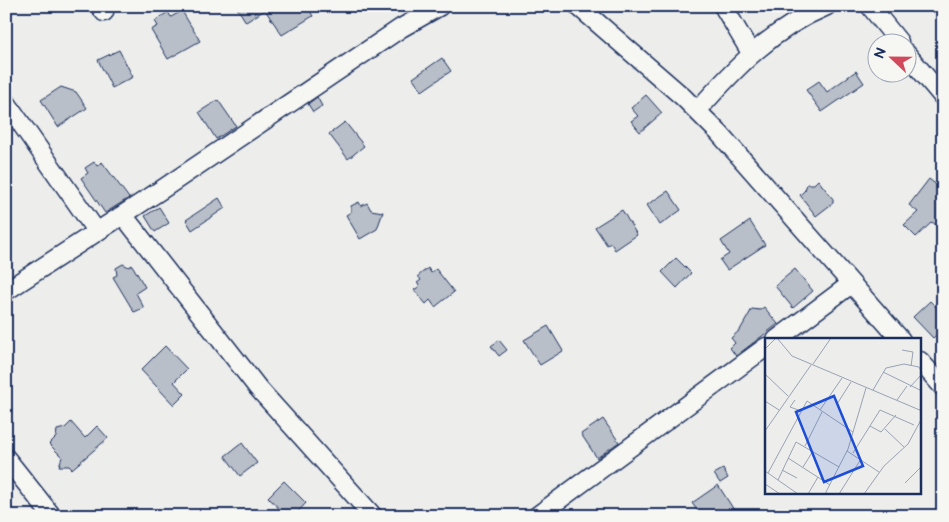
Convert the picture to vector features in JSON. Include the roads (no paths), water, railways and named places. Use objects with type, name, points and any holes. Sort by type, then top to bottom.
[{"type":"street","points":[[6,291],[123,215],[401,28],[440,6]]},
{"type":"street","points":[[578,6],[618,39],[697,111],[749,165],[899,338]]},
{"type":"street","points":[[723,6],[751,53]]},
{"type":"street","points":[[697,111],[751,53],[790,24],[828,6]]},
{"type":"street","points":[[870,6],[891,32]]},
{"type":"street","points":[[916,64],[943,96]]},
{"type":"street","points":[[6,102],[97,232]]},
{"type":"street","points":[[123,215],[258,388],[373,516]]},
{"type":"street","points":[[779,338],[851,284]]},
{"type":"street","points":[[539,515],[765,348]]},
{"type":"street","points":[[922,363],[943,387]]},
{"type":"street","points":[[7,461],[52,516]]}]
